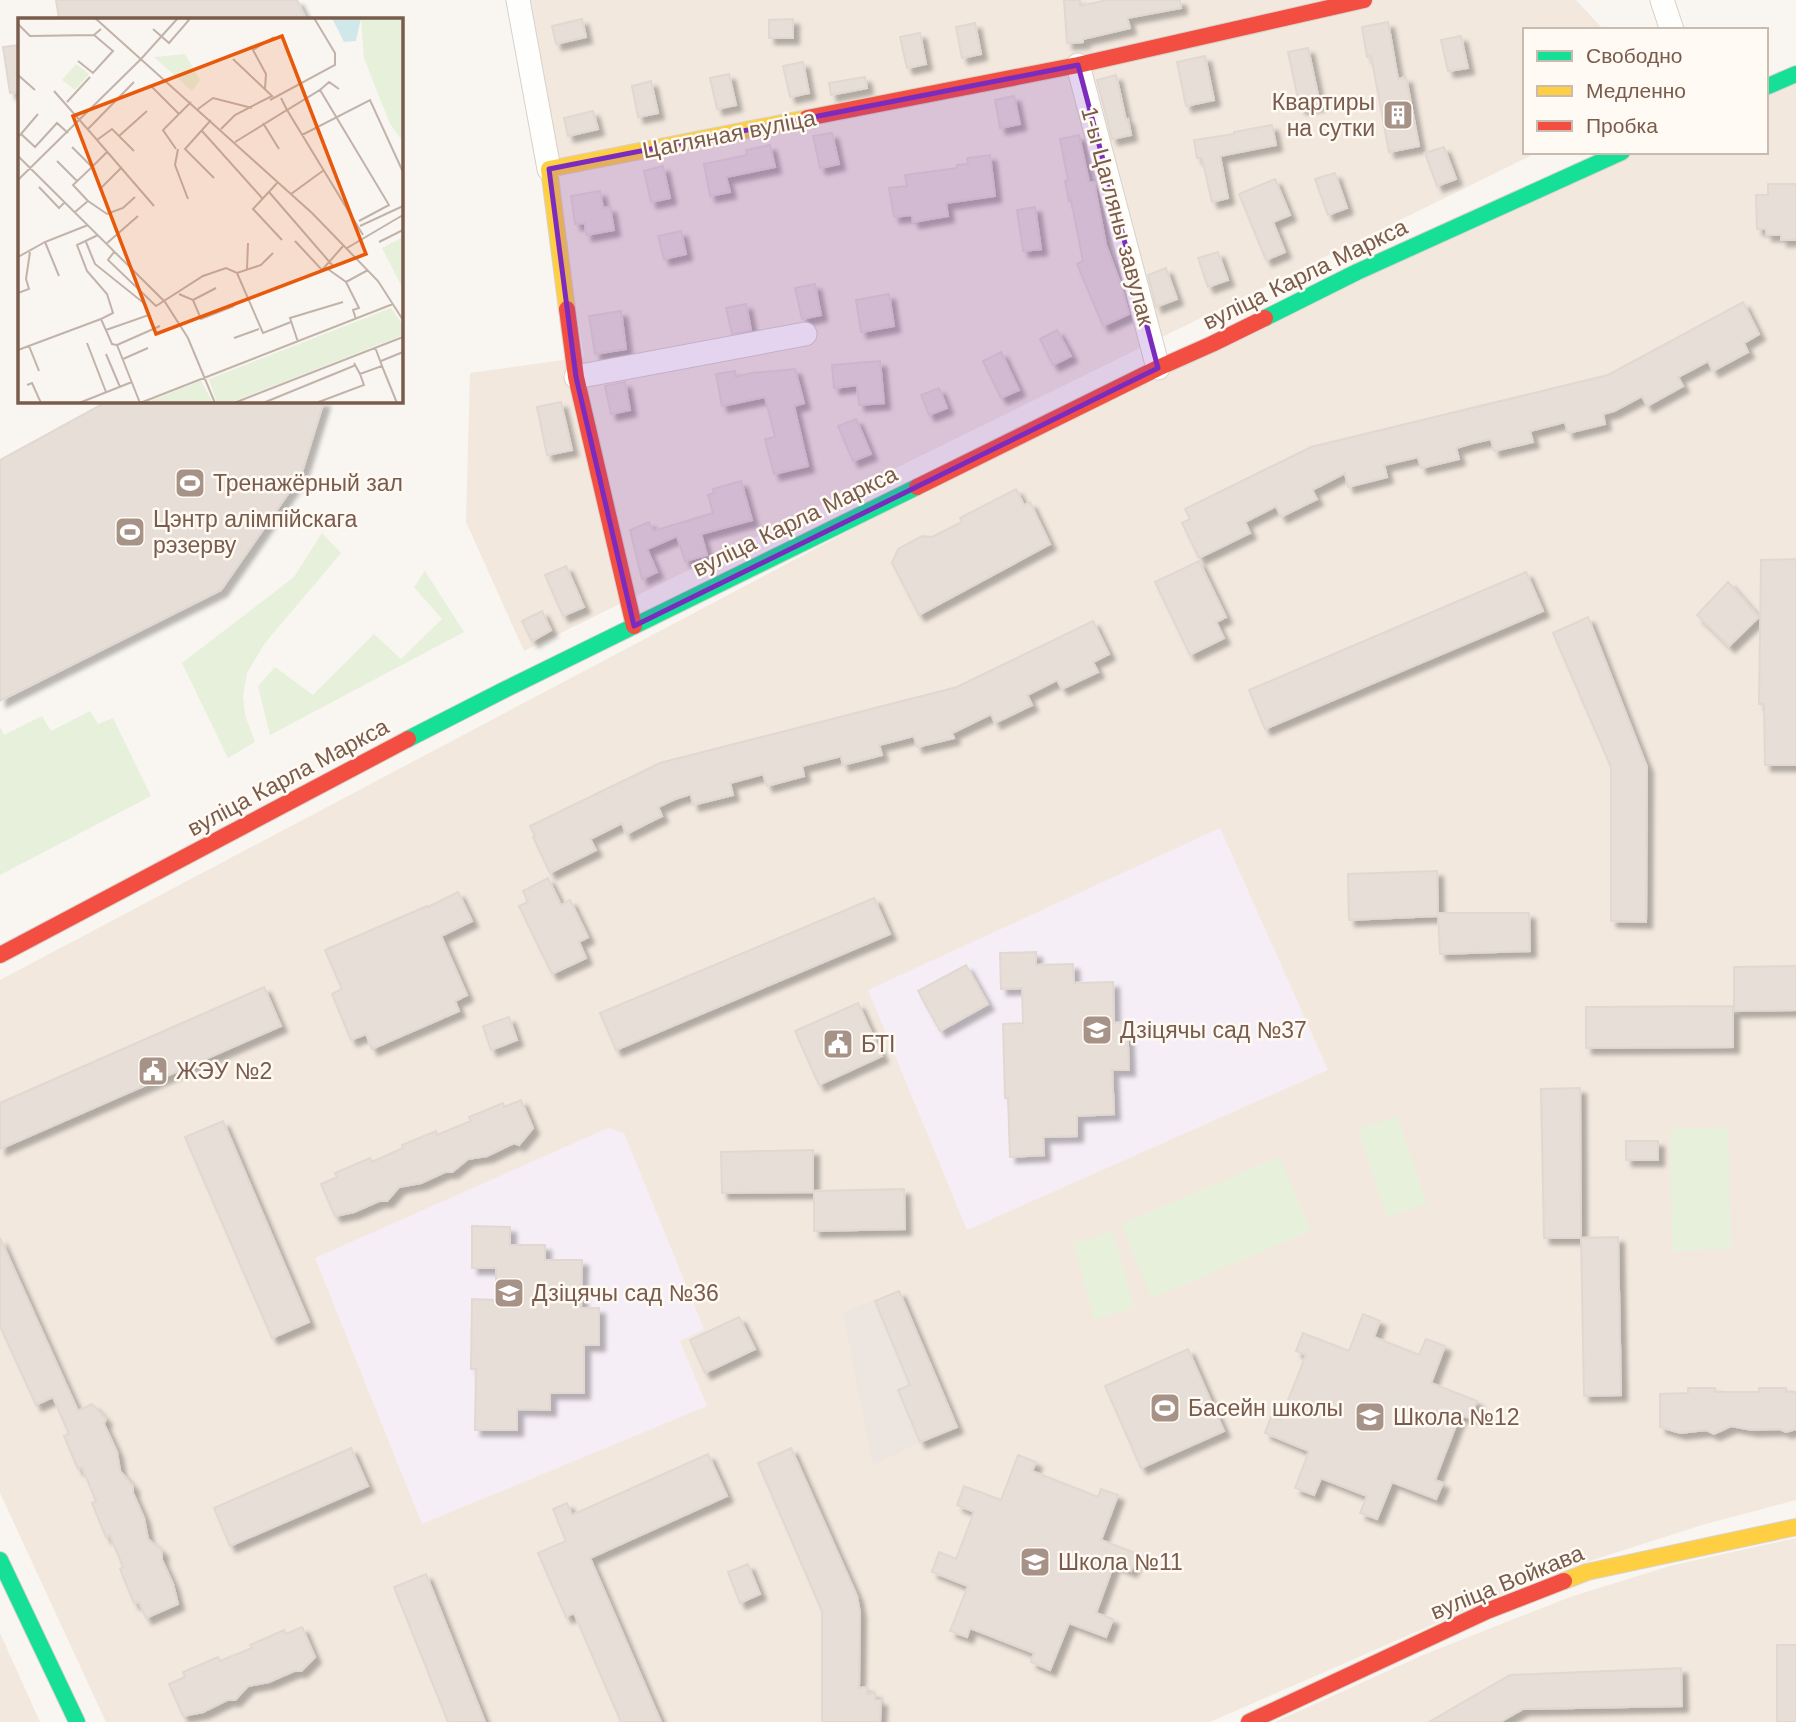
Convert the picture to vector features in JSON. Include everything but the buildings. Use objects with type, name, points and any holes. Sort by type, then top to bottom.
[{"type":"main road","name":"Цагляная вуліца","points":[[549,169],[1078,65],[1364,0]]},
{"type":"main road","points":[[1768,86],[1796,74]]},
{"type":"main road","name":"вуліца Карла Маркса","points":[[0,955],[397,745],[634,626],[1357,272],[1618,154]]},
{"type":"main road","points":[[549,169],[576,377],[634,626]]},
{"type":"main road","name":"вуліца Войкава","points":[[1249,1722],[1487,1611],[1587,1572],[1796,1527]]},
{"type":"main road","points":[[0,1560],[77,1722]]},
{"type":"street","points":[[518,0],[549,169]]},
{"type":"street","points":[[1662,0],[1671,28]]},
{"type":"street","name":"1-ы Цагляны завулак","points":[[1078,65],[1158,368]]},
{"type":"street","points":[[576,377],[805,334]]},
{"type":"highlighted area","points":[[1078,65],[1158,368],[634,626],[576,377],[549,169]]},
{"type":"shaded area","points":[[525,0],[1576,0],[1602,28],[1523,28],[1523,154],[1534,154],[524,651],[466,522],[470,373],[584,357]]},
{"type":"shaded area","points":[[1796,74],[1796,1500],[1702,1525],[1546,1575],[1210,1722],[106,1722],[0,1493],[0,980],[864,523],[1612,154],[1768,154],[1768,86]]},
{"type":"shaded area","name":"Дзіцячы сад №37","points":[[1220,828],[1328,1070],[967,1230],[868,990]]},
{"type":"shaded area","name":"Дзіцячы сад №36","points":[[608,1128],[624,1133],[704,1329],[680,1341],[707,1406],[422,1524],[315,1258]]},
{"type":"shaded area","points":[[899,1291],[957,1427],[873,1465],[843,1312]]},
{"type":"shaded area","points":[[1796,1538],[1796,1722],[1275,1722],[1423,1655],[1570,1597],[1670,1566]]},
{"type":"shaded area","points":[[0,1633],[40,1722],[0,1722]]},
{"type":"green space","points":[[322,533],[341,553],[265,643],[247,673],[243,696],[245,715],[255,742],[228,758],[182,663],[294,577]]},
{"type":"green space","points":[[425,571],[464,632],[270,735],[258,686],[275,667],[313,695],[374,634],[401,659],[442,619],[414,587]]},
{"type":"green space","points":[[90,711],[98,724],[113,718],[151,796],[0,875],[0,726],[4,735],[42,716],[51,731]]},
{"type":"green space","points":[[1397,1116],[1427,1204],[1387,1217],[1358,1129]]},
{"type":"green space","points":[[1728,1127],[1731,1249],[1672,1251],[1670,1129]]},
{"type":"green space","points":[[1279,1157],[1311,1231],[1152,1298],[1121,1224]]},
{"type":"green space","points":[[1113,1232],[1134,1308],[1094,1319],[1074,1243]]},
{"type":"traffic: fast","points":[[1768,86],[1796,74]]},
{"type":"traffic: fast","points":[[1265,318],[1357,272],[1618,154]]},
{"type":"traffic: fast","points":[[408,739],[917,487]]},
{"type":"traffic: fast","points":[[0,1560],[77,1722]]},
{"type":"traffic: slow","points":[[567,309],[549,169],[807,118]]},
{"type":"traffic: slow","points":[[1564,1581],[1587,1572],[1796,1527]]},
{"type":"traffic: jam","points":[[807,118],[1078,65],[1364,0]]},
{"type":"traffic: jam","points":[[567,309],[576,377],[634,626]]},
{"type":"traffic: jam","points":[[917,487],[1265,318]]},
{"type":"traffic: jam","points":[[0,955],[408,739]]},
{"type":"traffic: jam","points":[[1249,1722],[1487,1611],[1564,1581]]},
{"type":"place","name":"Квартиры на сутки","points":[[1398,115]]},
{"type":"place","name":"Тренажёрный зал","points":[[190,483]]},
{"type":"place","name":"Цэнтр алімпійскага рэзерву","points":[[130,532]]},
{"type":"place","name":"Дзіцячы сад №37","points":[[1097,1030]]},
{"type":"place","name":"БТІ","points":[[838,1044]]},
{"type":"place","name":"ЖЭУ №2","points":[[153,1071]]},
{"type":"place","name":"Дзіцячы сад №36","points":[[509,1293]]},
{"type":"place","name":"Басейн школы","points":[[1165,1408]]},
{"type":"place","name":"Школа №12","points":[[1370,1417]]},
{"type":"place","name":"Школа №11","points":[[1035,1562]]}]
